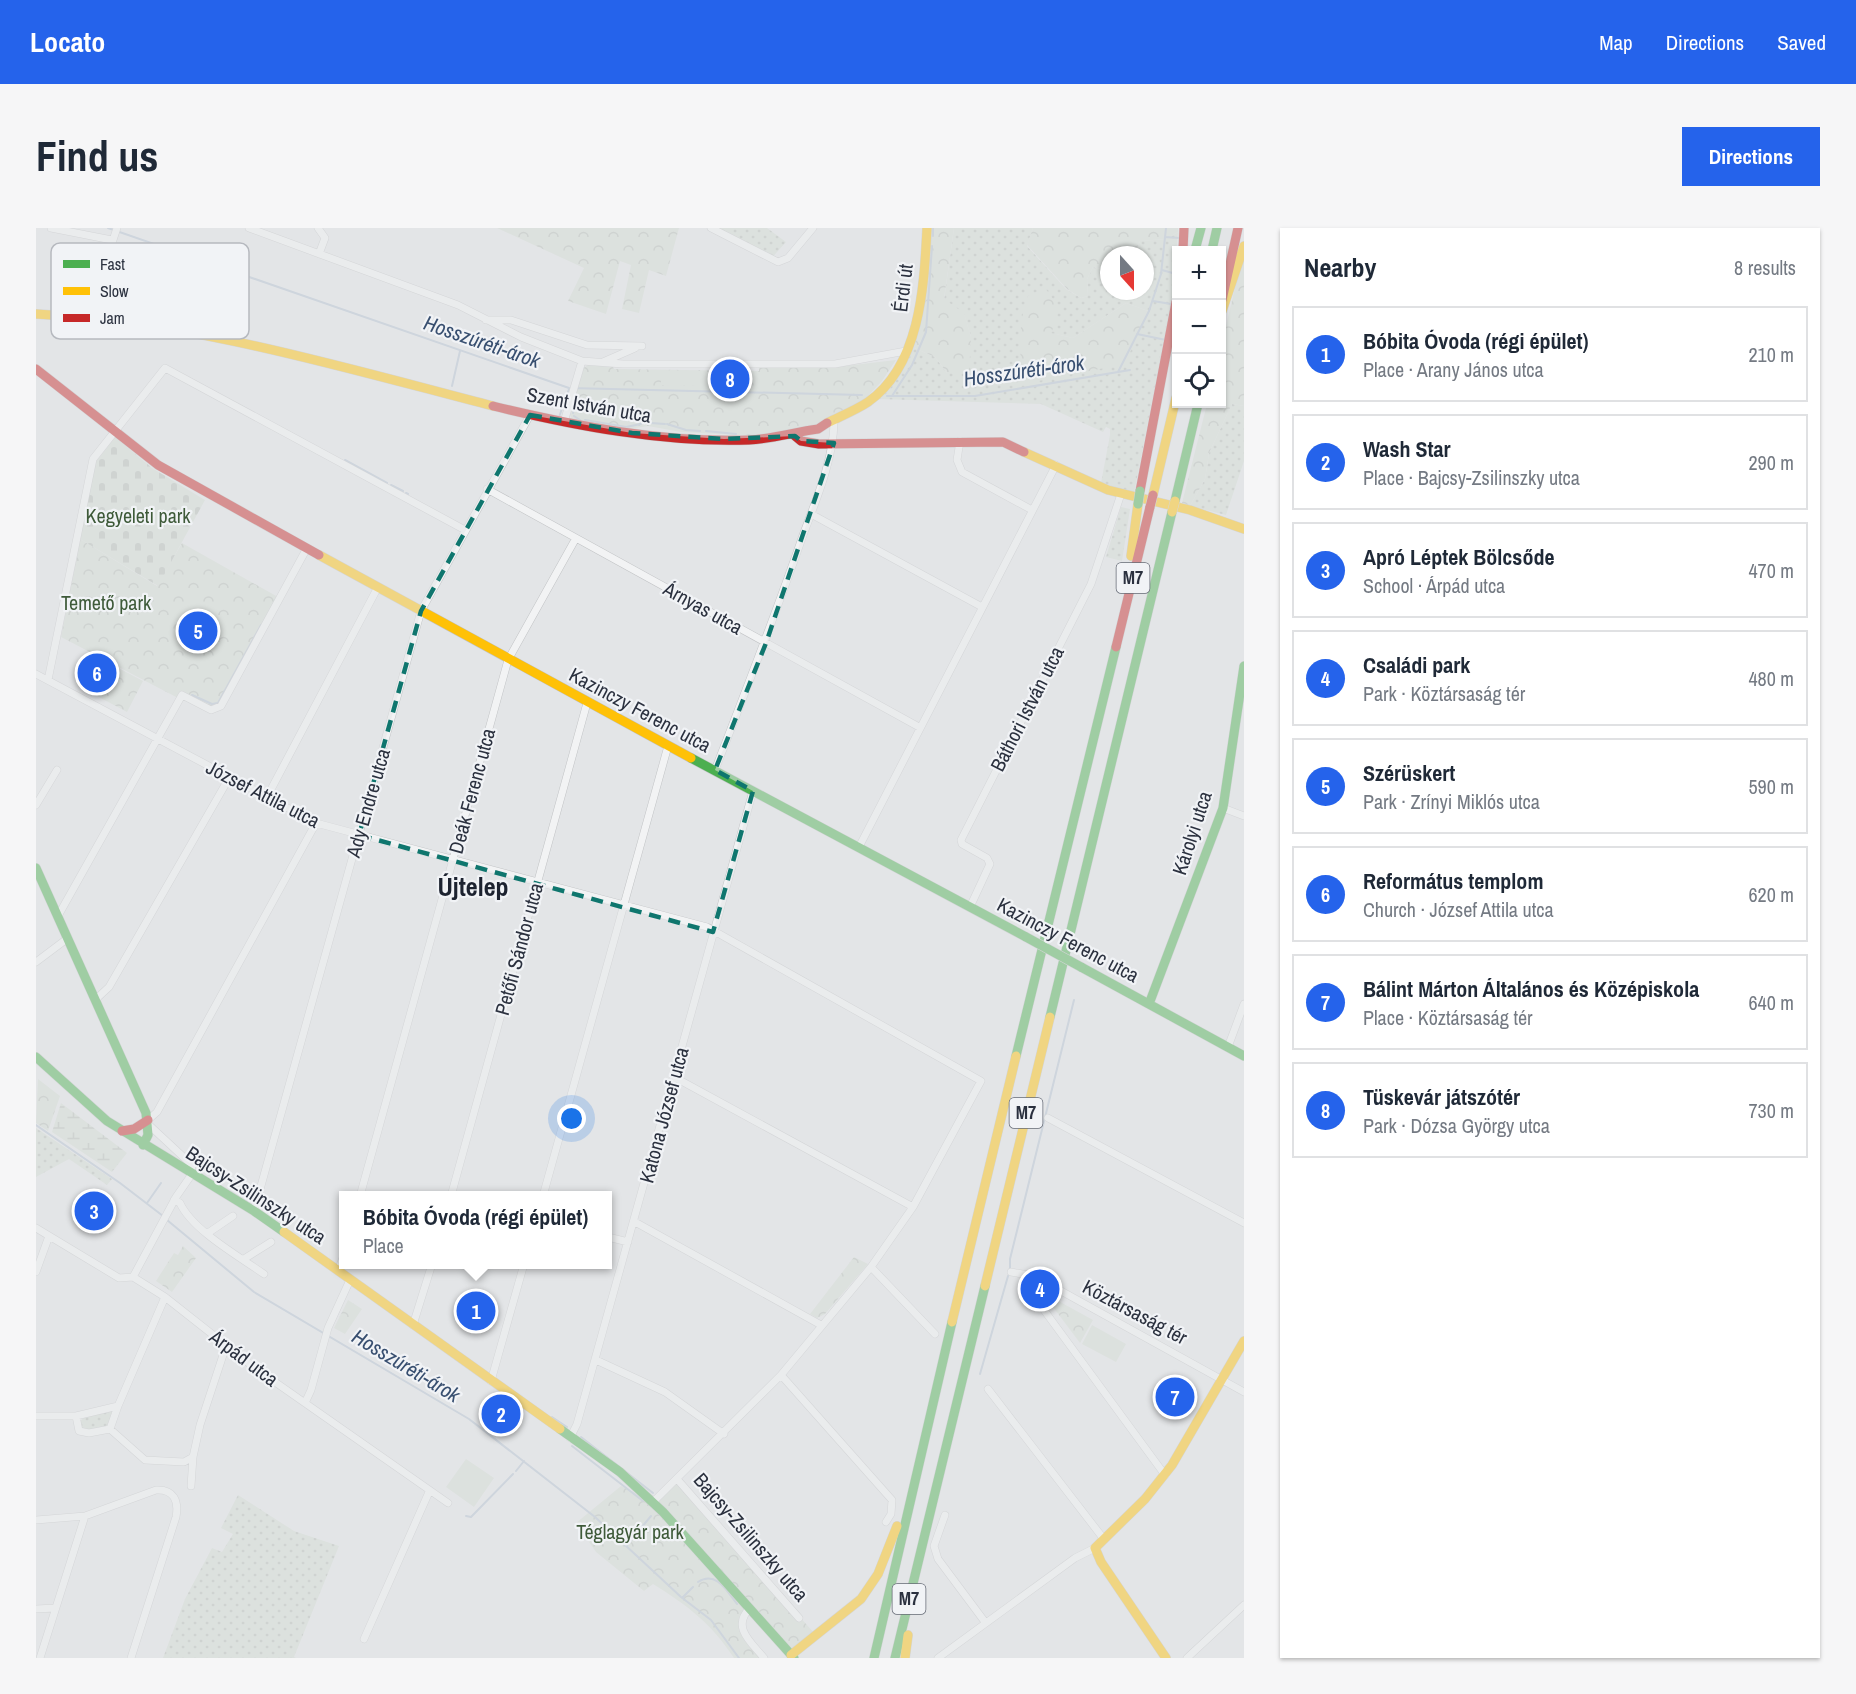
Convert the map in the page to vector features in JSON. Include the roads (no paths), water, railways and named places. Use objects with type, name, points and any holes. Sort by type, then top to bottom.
[{"type":"main road","name":"Érdi út","points":[[795,436],[834,423],[869,401],[890,378],[907,351],[918,319],[922,299],[927,228]]},
{"type":"main road","points":[[1183,246],[1184,228]]},
{"type":"main road","points":[[1196,246],[1201,228]]},
{"type":"main road","points":[[1213,246],[1217,228]]},
{"type":"main road","points":[[1226,279],[1238,228]]},
{"type":"main road","points":[[1225,300],[1244,246]]},
{"type":"main road","name":"Szent István utca","points":[[36,315],[51,315]]},
{"type":"main road","points":[[1106,693],[1112,648],[1128,580],[1137,497],[1172,323]]},
{"type":"main road","name":"Szent István utca","points":[[222,339],[293,353],[530,415],[632,433],[753,440],[795,436],[801,441],[834,443],[1003,442],[1121,494],[1190,510],[1244,529]]},
{"type":"main road","points":[[1161,382],[1172,339]]},
{"type":"main road","name":"Kazinczy Ferenc utca","points":[[36,369],[158,465],[586,703],[859,847],[1244,1056]]},
{"type":"main road","name":"M7","points":[[874,1658],[917,1465],[1174,408]]},
{"type":"main road","name":"M7","points":[[895,1658],[1197,408]]},
{"type":"main road","name":"Károlyi utca","points":[[1149,1004],[1223,808],[1239,723],[1244,666]]},
{"type":"main road","points":[[36,868],[148,1122],[148,1135],[143,1145]]},
{"type":"main road","name":"Bajcsy-Zsilinszky utca","points":[[36,1057],[107,1121],[254,1211],[620,1472],[653,1502],[793,1656]]},
{"type":"main road","points":[[122,1131],[134,1129],[148,1122]]},
{"type":"main road","points":[[1166,1658],[1101,1562],[1095,1548],[1102,1538],[1137,1507],[1165,1474],[1244,1341]]},
{"type":"main road","points":[[793,1656],[846,1612],[868,1589],[890,1545],[908,1483],[917,1465]]},
{"type":"main road","points":[[905,1658],[921,1573],[922,1540]]},
{"type":"street","points":[[51,228],[115,234]]},
{"type":"street","points":[[249,228],[458,305],[486,320],[582,361],[835,364],[907,351]]},
{"type":"street","points":[[318,228],[325,237],[320,254]]},
{"type":"street","points":[[711,228],[778,262],[788,258],[813,228]]},
{"type":"street","points":[[486,320],[511,321],[586,345],[638,346],[601,363]]},
{"type":"street","points":[[564,422],[582,361]]},
{"type":"street","points":[[48,680],[91,463],[114,430],[165,368],[465,530]]},
{"type":"street","name":"Ady Endre utca","points":[[254,1211],[421,611],[530,415]]},
{"type":"street","points":[[715,770],[766,643],[811,514],[834,443],[834,423]]},
{"type":"street","points":[[960,441],[957,460],[962,471],[1032,510]]},
{"type":"street","points":[[859,847],[1056,465]]},
{"type":"street","name":"Árnyas utca","points":[[487,489],[920,727]]},
{"type":"street","name":"Báthori István utca","points":[[970,907],[990,864],[987,858],[962,844],[961,840],[1091,584],[1121,494]]},
{"type":"street","points":[[811,514],[982,607]]},
{"type":"street","name":"Deák Ferenc utca","points":[[361,1191],[508,660],[576,538]]},
{"type":"street","points":[[58,916],[182,695],[211,710],[221,706],[307,548]]},
{"type":"street","points":[[267,797],[378,587]]},
{"type":"street","name":"József Attila utca","points":[[36,674],[316,823],[707,927],[981,1081],[913,1207]]},
{"type":"street","name":"Petőfi Sándor utca","points":[[452,1191],[586,703]]},
{"type":"street","points":[[544,1191],[668,746]]},
{"type":"street","points":[[36,805],[57,770]]},
{"type":"street","points":[[95,1000],[109,987],[229,778]]},
{"type":"street","name":"Katona József utca","points":[[570,1437],[576,1428],[596,1360],[753,791]]},
{"type":"street","points":[[1223,808],[1244,816]]},
{"type":"street","points":[[133,1276],[174,1200],[191,1174],[192,1165],[148,1122],[158,1112],[316,823]]},
{"type":"street","points":[[38,957],[68,938]]},
{"type":"street","points":[[1228,1047],[1244,1004]]},
{"type":"street","points":[[653,1502],[781,1375],[871,1267],[913,1207],[674,1077]]},
{"type":"street","points":[[1048,1118],[1244,1223]]},
{"type":"street","points":[[174,1200],[180,1203],[184,1212],[208,1233],[264,1274]]},
{"type":"street","points":[[208,1233],[232,1216]]},
{"type":"street","points":[[635,1222],[822,1325]]},
{"type":"street","name":"Árpád utca","points":[[36,1228],[119,1278],[133,1276],[165,1297],[226,1346],[448,1503]]},
{"type":"street","points":[[36,1272],[49,1236]]},
{"type":"street","points":[[612,1238],[628,1242]]},
{"type":"street","points":[[244,1260],[271,1242]]},
{"type":"street","points":[[871,1267],[935,1334]]},
{"type":"street","points":[[413,1325],[430,1269]]},
{"type":"street","points":[[492,1381],[523,1269]]},
{"type":"street","name":"Köztársaság tér","points":[[1011,1272],[1028,1274],[1244,1392]]},
{"type":"street","points":[[1023,1275],[1030,1291],[1165,1474]]},
{"type":"street","points":[[305,1403],[311,1390],[328,1328],[350,1280]]},
{"type":"street","points":[[1042,1306],[1053,1288]]},
{"type":"street","points":[[110,1428],[165,1297]]},
{"type":"street","points":[[191,1486],[193,1457],[200,1425],[226,1346]]},
{"type":"street","points":[[596,1360],[665,1392],[724,1434]]},
{"type":"street","points":[[781,1375],[892,1500],[891,1514],[886,1522]]},
{"type":"street","points":[[988,1389],[1102,1538]]},
{"type":"street","points":[[36,1416],[76,1416],[118,1406]]},
{"type":"street","points":[[76,1416],[77,1427],[82,1433],[110,1428]]},
{"type":"street","points":[[110,1428],[145,1460],[184,1462],[193,1457]]},
{"type":"street","name":"Bajcsy-Zsilinszky utca","points":[[677,1479],[799,1618]]},
{"type":"street","points":[[36,1520],[85,1516],[160,1490],[171,1493],[177,1506],[176,1518],[131,1658]]},
{"type":"street","points":[[364,1639],[429,1491]]},
{"type":"street","points":[[945,1515],[934,1546],[938,1559],[985,1622]]},
{"type":"street","points":[[39,1658],[85,1516]]},
{"type":"street","points":[[938,1658],[1075,1557],[1088,1549],[1095,1548]]},
{"type":"street","points":[[1187,1658],[1244,1605]]},
{"type":"street","points":[[36,1609],[55,1608]]},
{"type":"street","points":[[750,1608],[741,1619],[741,1629],[764,1658]]},
{"type":"waterway","name":"Hosszúréti-árok","points":[[108,228],[151,243]]},
{"type":"waterway","points":[[933,228],[933,236]]},
{"type":"waterway","points":[[1118,372],[1149,311],[1161,274],[1166,228]]},
{"type":"waterway","points":[[1165,237],[1180,238]]},
{"type":"waterway","points":[[892,396],[912,365],[926,332],[932,246]]},
{"type":"waterway","points":[[1162,270],[1172,273]]},
{"type":"waterway","name":"Hosszúréti-árok","points":[[249,277],[569,388],[862,395]]},
{"type":"waterway","points":[[1153,301],[1171,304]]},
{"type":"waterway","points":[[1137,334],[1166,340]]},
{"type":"waterway","points":[[452,386],[460,351]]},
{"type":"waterway","name":"Hosszúréti-árok","points":[[887,396],[975,396],[1130,370]]},
{"type":"waterway","points":[[559,417],[569,389]]},
{"type":"waterway","points":[[573,413],[575,404]]},
{"type":"waterway","points":[[574,416],[580,420]]},
{"type":"waterway","points":[[585,420],[626,427],[641,424]]},
{"type":"waterway","points":[[651,423],[665,424]]},
{"type":"waterway","points":[[667,424],[686,430],[700,431]]},
{"type":"waterway","points":[[706,431],[736,434]]},
{"type":"waterway","points":[[345,460],[387,483]]},
{"type":"waterway","points":[[391,485],[403,491]]},
{"type":"waterway","points":[[192,695],[212,704],[218,703],[261,625]]},
{"type":"waterway","points":[[1010,1269],[1010,1259],[1074,1000]]},
{"type":"waterway","name":"Hosszúréti-árok","points":[[36,1125],[163,1216]]},
{"type":"waterway","points":[[147,1203],[161,1183]]},
{"type":"waterway","name":"Hosszúréti-árok","points":[[167,1220],[254,1292],[469,1419],[595,1517],[681,1597],[711,1620],[739,1658]]},
{"type":"waterway","points":[[980,1374],[1008,1276]]},
{"type":"waterway","points":[[552,1417],[567,1427]]},
{"type":"waterway","points":[[581,1437],[653,1493]]},
{"type":"waterway","points":[[572,1446],[643,1501]]},
{"type":"waterway","points":[[516,1471],[524,1461]]},
{"type":"waterway","points":[[466,1516],[471,1517],[513,1474]]},
{"type":"waterway","points":[[627,1545],[651,1516]]},
{"type":"waterway","points":[[698,1582],[704,1579],[716,1580],[737,1604]]},
{"type":"waterway","points":[[683,1597],[693,1587]]},
{"type":"place","name":"Tüskevár játszótér","points":[[730,379]]},
{"type":"place","name":"Szérüskert","points":[[198,631]]},
{"type":"place","name":"Református templom","points":[[97,673]]},
{"type":"place","name":"Apró Léptek Bölcsőde","points":[[94,1211]]},
{"type":"place","name":"Családi park","points":[[1040,1289]]},
{"type":"place","name":"Bóbita Óvoda (régi épület)","points":[[476,1311]]},
{"type":"place","name":"Bálint Márton Általános és Középiskola","points":[[1175,1397]]},
{"type":"place","name":"Wash Star","points":[[501,1414]]},
{"type":"district","name":"Újtelep","points":[[473,887]]},
{"type":"park label","name":"Kegyeleti park","points":[[138,516]]},
{"type":"park label","name":"Temető park","points":[[106,603]]},
{"type":"park label","name":"Téglagyár park","points":[[630,1532]]}]
